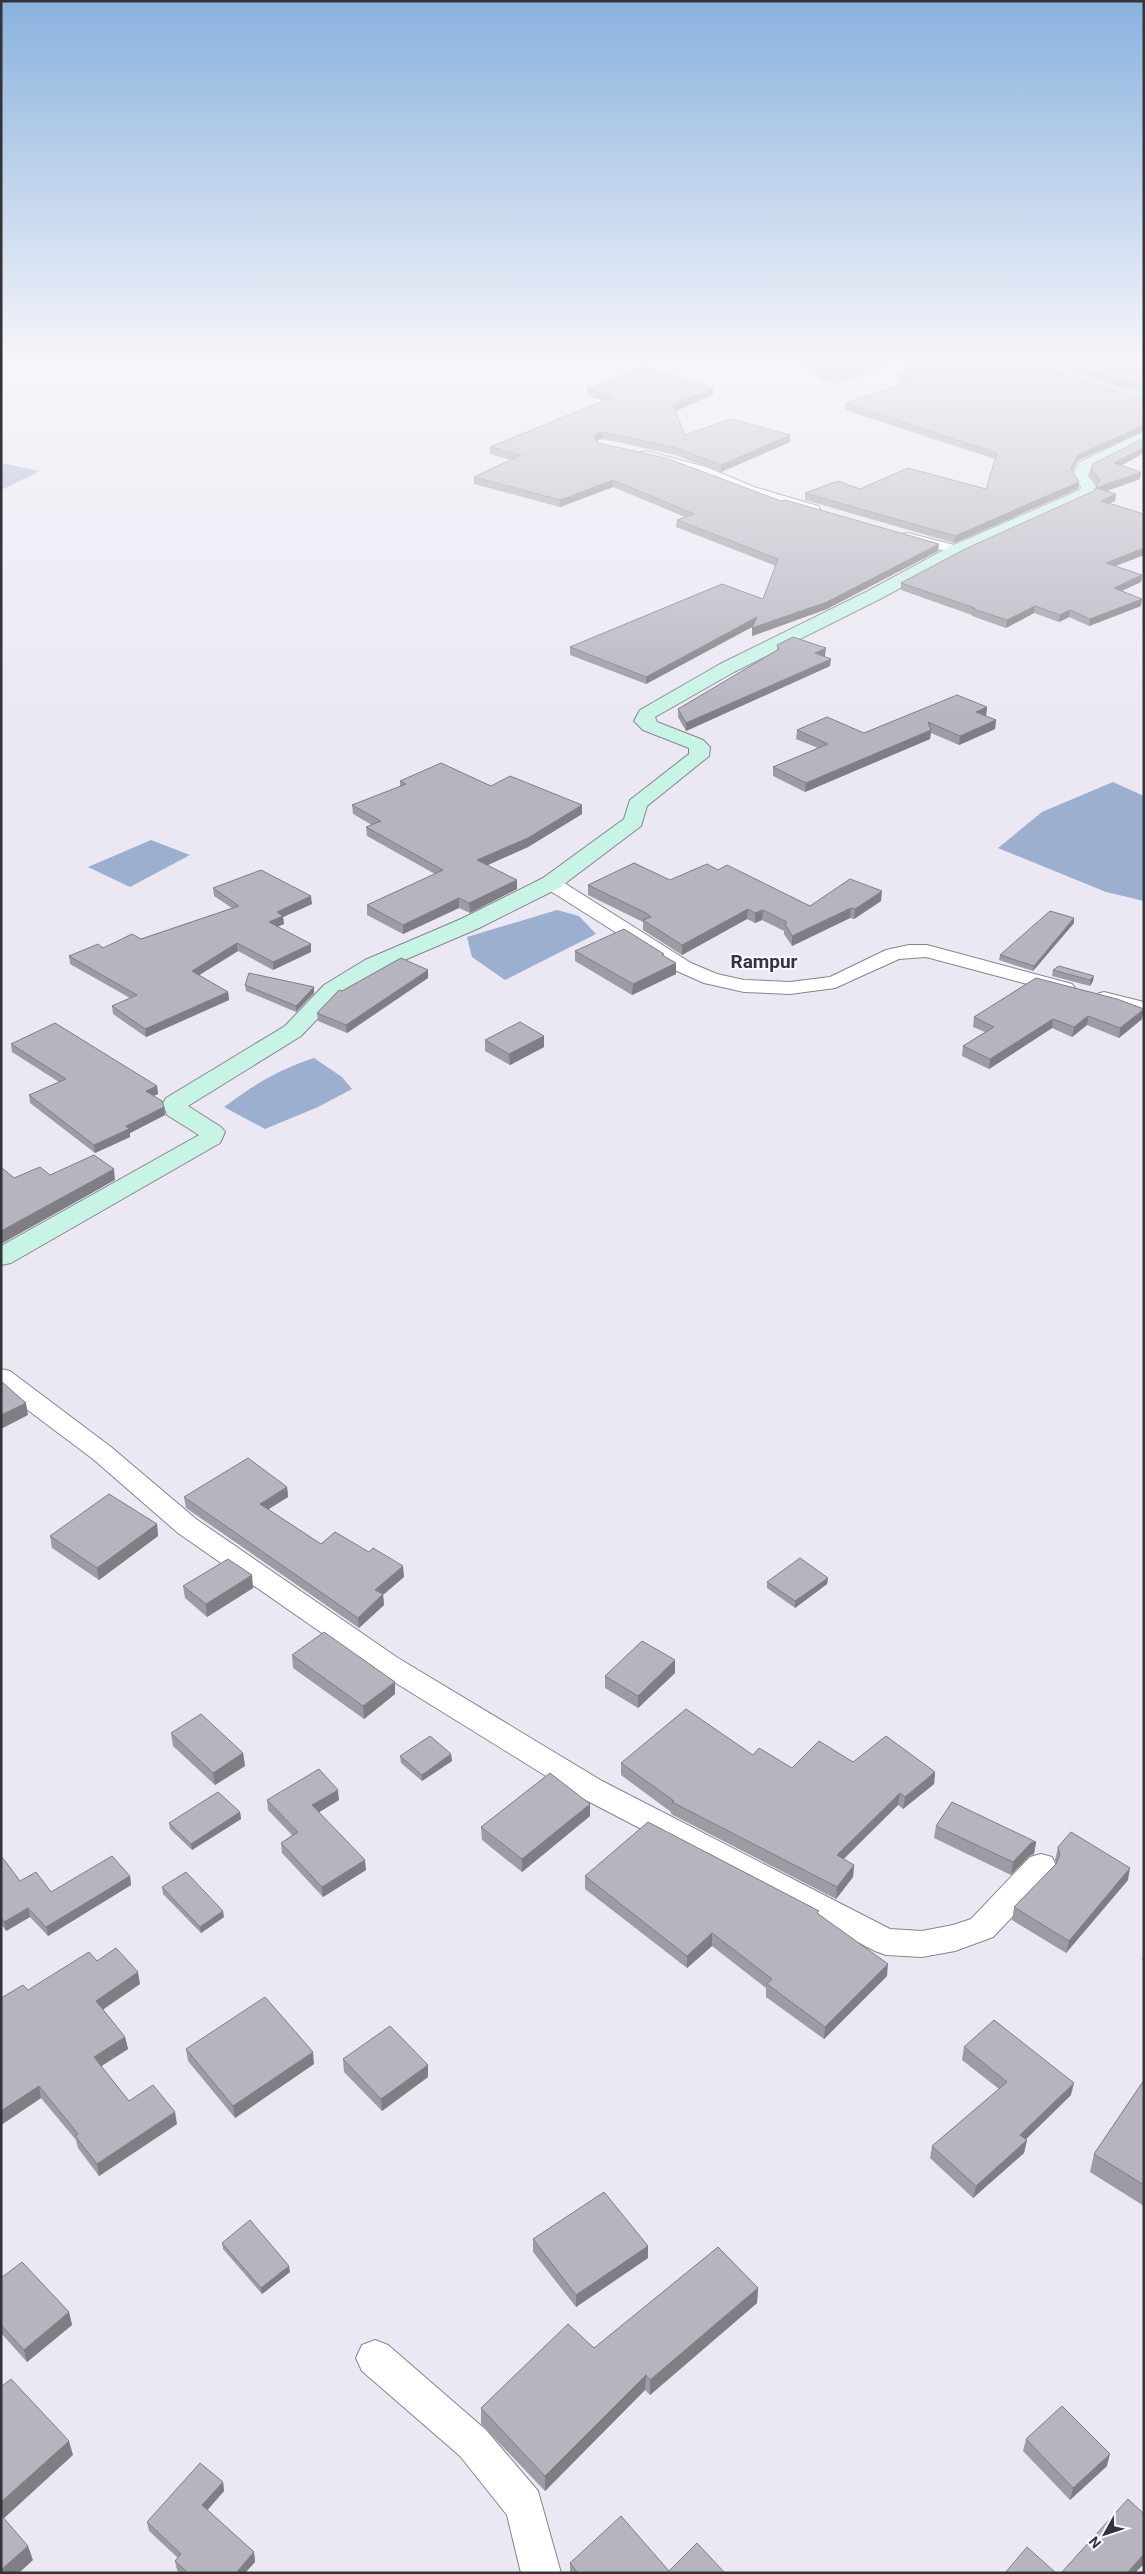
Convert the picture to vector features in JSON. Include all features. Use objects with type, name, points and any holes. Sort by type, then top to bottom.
[{"type":"main road","points":[[1,1258],[211,1138],[212,1132],[183,1116],[176,1110],[175,1103],[293,1031],[332,990],[373,965],[469,924],[551,883],[634,822],[637,804],[699,756],[700,747],[650,726],[644,721],[647,714],[727,668],[874,595],[957,550],[1086,494],[1089,488],[1082,478]]},
{"type":"street","points":[[721,478],[749,490],[831,514]]},
{"type":"street","points":[[896,534],[957,550]]},
{"type":"street","points":[[551,883],[684,967],[711,979],[744,986],[790,988],[835,982],[893,954],[909,950],[926,951],[1144,1008]]},
{"type":"street","points":[[1,1376],[102,1454],[187,1526],[388,1665],[591,1789],[886,1942],[903,1945],[922,1944],[955,1938],[982,1928],[1041,1866]]},
{"type":"street","points":[[375,2358],[473,2443],[524,2505],[541,2573]]},
{"type":"water","points":[[1,478],[25,478],[1,490]]},
{"type":"water","points":[[1113,782],[1144,796],[1144,901],[1106,892],[998,848],[1042,812]]},
{"type":"water","points":[[151,840],[190,855],[130,887],[88,867]]},
{"type":"water","points":[[557,910],[579,916],[596,934],[505,980],[472,957],[467,937]]},
{"type":"water","points":[[314,1058],[342,1077],[352,1089],[318,1107],[265,1129],[224,1107],[267,1078]]},
{"type":"building","points":[[478,478],[720,478],[781,501],[785,500],[939,544],[827,602],[752,628],[757,617],[646,677],[570,647],[722,584],[763,599],[778,559],[677,520],[694,514],[613,480],[560,500]]},
{"type":"building","points":[[885,478],[946,478],[986,489],[989,478],[1077,478],[1079,482],[955,536],[805,493],[838,481],[860,489]]},
{"type":"building","points":[[1098,478],[1124,478],[1096,488],[1116,494],[1101,501],[1144,514],[1144,548],[1106,563],[1142,575],[1114,588],[1142,599],[1090,619],[1070,610],[1060,615],[1035,606],[1007,620],[901,583],[965,549],[1094,491],[1100,480]]},
{"type":"building","points":[[793,637],[826,648],[815,653],[831,659],[686,723],[678,709],[779,649],[777,645]]},
{"type":"building","points":[[957,695],[987,707],[976,712],[996,720],[960,736],[928,722],[931,730],[806,783],[773,767],[828,744],[797,730],[827,717],[864,733]]},
{"type":"building","points":[[441,763],[491,786],[510,776],[582,805],[528,838],[477,860],[517,880],[469,903],[459,898],[403,925],[367,905],[443,870],[366,827],[381,821],[352,805],[406,784],[400,781]]},
{"type":"building","points":[[634,863],[670,880],[707,864],[718,870],[727,865],[810,906],[850,879],[882,891],[855,909],[851,908],[792,936],[785,924],[787,922],[763,910],[755,913],[748,909],[682,945],[643,920],[651,917],[646,913],[588,885]]},
{"type":"building","points":[[261,870],[311,896],[277,912],[283,916],[269,922],[311,944],[273,962],[237,943],[192,971],[228,992],[145,1029],[112,1006],[137,995],[69,956],[98,944],[103,948],[132,934],[141,939],[239,906],[213,888]]},
{"type":"building","points":[[1050,911],[1074,918],[1034,966],[1000,955]]},
{"type":"building","points":[[624,929],[676,963],[633,984],[575,951]]},
{"type":"building","points":[[401,958],[428,970],[346,1025],[317,1013],[339,990],[342,991]]},
{"type":"building","points":[[1059,966],[1094,976],[1090,980],[1053,970]]},
{"type":"building","points":[[249,973],[314,987],[296,1006],[245,985]]},
{"type":"building","points":[[1036,978],[1117,999],[1144,1009],[1120,1028],[1088,1016],[1074,1027],[1053,1019],[990,1059],[963,1046],[994,1027],[974,1017]]},
{"type":"building","points":[[520,1022],[544,1036],[509,1054],[485,1040]]},
{"type":"building","points":[[55,1023],[157,1086],[146,1091],[162,1101],[164,1107],[126,1126],[129,1129],[94,1145],[29,1095],[66,1079],[11,1044]]},
{"type":"building","points":[[94,1155],[114,1169],[1,1231],[1,1167],[14,1178],[40,1167],[50,1175]]},
{"type":"building","points":[[1,1381],[26,1403],[1,1415]]},
{"type":"building","points":[[248,1458],[287,1487],[260,1504],[321,1544],[335,1532],[369,1552],[373,1548],[403,1566],[375,1590],[383,1594],[358,1618],[184,1497]]},
{"type":"building","points":[[109,1494],[157,1524],[97,1568],[50,1536]]},
{"type":"building","points":[[800,1558],[828,1578],[795,1601],[767,1582]]},
{"type":"building","points":[[228,1559],[252,1575],[206,1604],[183,1586]]},
{"type":"building","points":[[324,1632],[395,1682],[363,1706],[292,1655]]},
{"type":"building","points":[[642,1641],[675,1660],[638,1696],[605,1676]]},
{"type":"building","points":[[686,1709],[753,1755],[759,1748],[792,1768],[819,1741],[853,1762],[886,1736],[935,1772],[905,1797],[900,1793],[837,1855],[854,1865],[837,1887],[672,1802],[674,1801],[621,1763]]},
{"type":"building","points":[[201,1714],[243,1753],[213,1773],[171,1733]]},
{"type":"building","points":[[430,1736],[451,1754],[422,1775],[400,1756]]},
{"type":"building","points":[[319,1769],[338,1790],[312,1805],[365,1860],[322,1887],[281,1843],[298,1832],[267,1800]]},
{"type":"building","points":[[550,1773],[590,1804],[522,1859],[481,1827]]},
{"type":"building","points":[[218,1792],[240,1812],[191,1844],[169,1823]]},
{"type":"building","points":[[952,1802],[1036,1842],[1031,1843],[1013,1862],[936,1826]]},
{"type":"building","points":[[648,1822],[819,1911],[817,1913],[888,1964],[825,2027],[767,1984],[772,1979],[712,1933],[687,1956],[585,1876]]},
{"type":"building","points":[[1071,1832],[1130,1868],[1069,1941],[1014,1907],[1056,1864],[1060,1854],[1058,1847]]},
{"type":"building","points":[[112,1856],[130,1876],[46,1927],[28,1908],[4,1922],[1,1918],[2,1857],[20,1881],[36,1872],[51,1892]]},
{"type":"building","points":[[186,1872],[223,1911],[200,1927],[162,1887]]},
{"type":"building","points":[[116,1948],[138,1972],[96,2001],[125,2037],[94,2057],[129,2101],[153,2085],[175,2112],[97,2164],[75,2136],[78,2134],[39,2086],[1,2111],[1,1998],[23,1985],[28,1990],[89,1952],[97,1961]]},
{"type":"building","points":[[265,1997],[313,2052],[233,2106],[186,2049]]},
{"type":"building","points":[[994,2020],[1074,2083],[1020,2135],[1027,2140],[976,2186],[932,2146],[1007,2082],[964,2047]]},
{"type":"building","points":[[390,2026],[428,2065],[381,2099],[343,2059]]},
{"type":"building","points":[[1144,2080],[1144,2185],[1094,2154]]},
{"type":"building","points":[[604,2192],[648,2246],[576,2295],[533,2239]]},
{"type":"building","points":[[250,2220],[289,2266],[261,2288],[222,2243]]},
{"type":"building","points":[[718,2247],[758,2288],[650,2380],[646,2375],[545,2476],[481,2408],[568,2324],[594,2348]]},
{"type":"building","points":[[22,2262],[69,2312],[24,2350],[1,2325],[1,2278]]},
{"type":"building","points":[[11,2379],[69,2441],[1,2502],[1,2387]]},
{"type":"building","points":[[1062,2406],[1110,2454],[1073,2488],[1026,2439]]},
{"type":"building","points":[[200,2463],[223,2482],[202,2505],[254,2552],[236,2573],[188,2573],[175,2561],[181,2554],[147,2522]]},
{"type":"building","points":[[1128,2499],[1144,2514],[1144,2554],[1127,2573],[1061,2573]]},
{"type":"building","points":[[1,2515],[28,2546],[1,2570]]},
{"type":"building","points":[[621,2516],[669,2571],[697,2543],[725,2573],[578,2573],[570,2563]]},
{"type":"building","points":[[1027,2547],[1056,2573],[1005,2573]]},
{"type":"district","name":"Rampur","points":[[764,961]]}]
